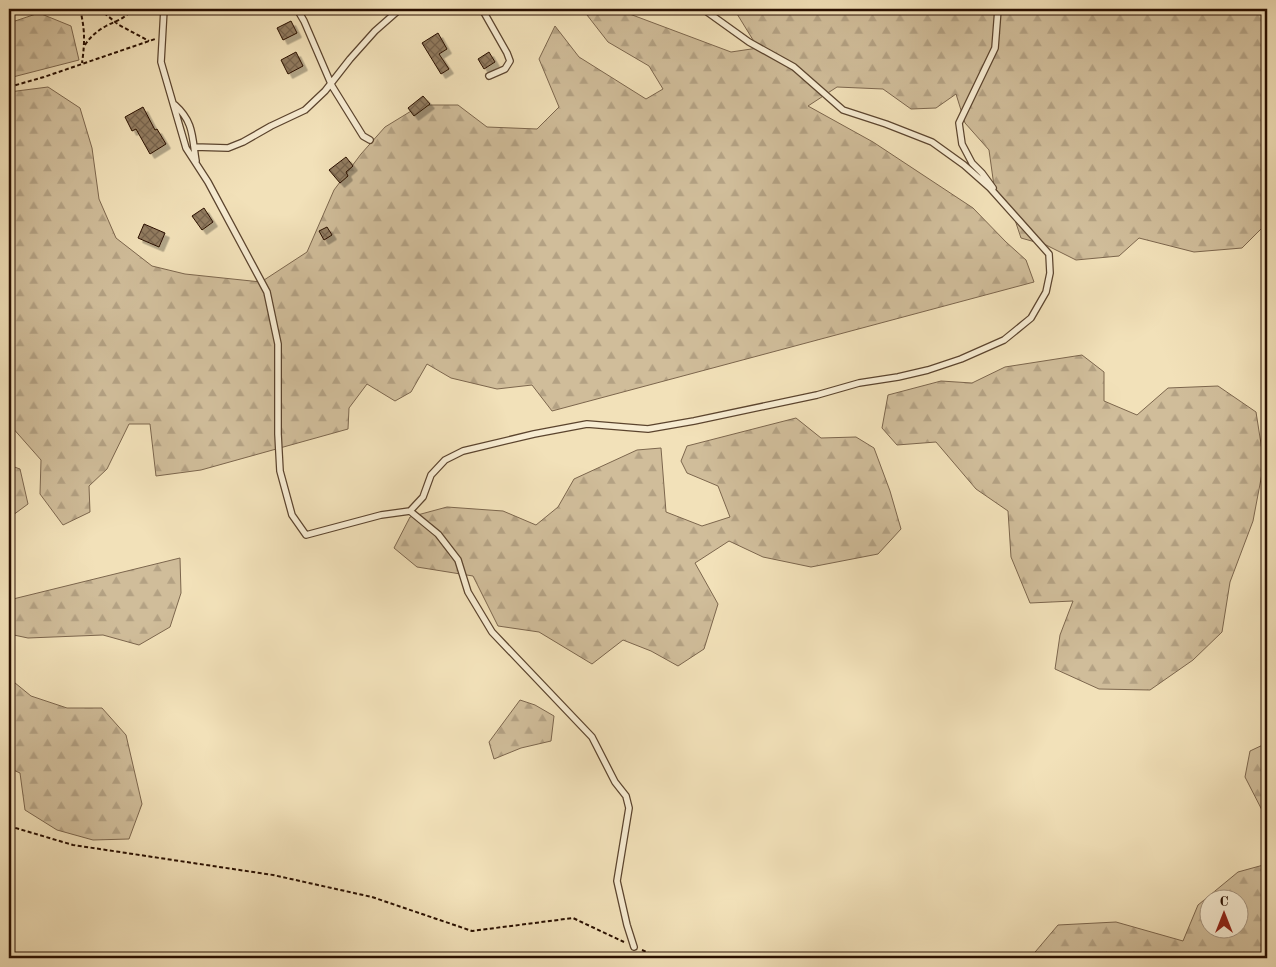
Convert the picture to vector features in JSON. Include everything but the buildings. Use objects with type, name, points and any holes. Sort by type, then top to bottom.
[{"type":"lane","points":[[164,9],[161,62],[186,148],[212,190],[267,292],[278,344],[280,471],[292,516],[306,535],[381,516],[410,511],[423,498],[432,475],[445,460],[463,451],[534,434],[587,424],[648,429],[749,410],[860,383],[928,370],[961,359],[1004,340],[1031,318],[1046,292],[1050,273],[1049,254],[997,196],[964,165],[932,142],[843,110],[794,67],[749,42],[703,9]]},
{"type":"lane","points":[[297,9],[304,21],[330,83],[364,136],[370,140]]},
{"type":"lane","points":[[194,147],[228,148],[305,110],[376,31],[400,9]]},
{"type":"lane","points":[[482,9],[510,61],[505,69],[489,76]]},
{"type":"lane","points":[[997,196],[990,183],[972,163],[962,144],[959,123],[995,48],[998,9]]},
{"type":"lane","points":[[174,104],[185,114],[192,126],[197,166]]},
{"type":"lane","points":[[410,511],[438,534],[458,560],[468,592],[492,632],[592,737],[615,782],[626,796],[630,808],[618,881],[627,925],[634,946]]},
{"type":"path","points":[[80,9],[85,45],[82,64]]},
{"type":"path","points":[[99,9],[115,22],[150,41]]},
{"type":"path","points":[[85,45],[91,37],[104,27],[128,16],[131,9]]},
{"type":"path","points":[[9,87],[162,36]]},
{"type":"path","points":[[9,826],[73,845],[273,875],[372,897],[472,931],[573,918],[660,958]]},
{"type":"green space","points":[[734,9],[1152,9],[1155,12],[1163,9],[1267,9],[1267,223],[1242,248],[1194,252],[1139,238],[1119,256],[1076,260],[1046,245],[1021,238],[1015,220],[994,186],[989,150],[965,123],[956,94],[936,108],[911,109],[883,89],[837,87],[808,106],[873,142],[973,208],[1026,260],[1034,282],[552,411],[532,385],[497,389],[451,378],[427,364],[411,392],[395,401],[367,384],[349,408],[348,429],[201,470],[156,476],[150,424],[129,424],[107,469],[89,486],[90,512],[63,525],[40,494],[41,460],[9,425],[9,92],[48,87],[80,108],[92,148],[99,199],[116,238],[152,266],[185,274],[261,282],[307,252],[334,190],[361,154],[385,127],[421,105],[458,105],[487,127],[537,129],[559,107],[539,59],[555,26],[579,57],[646,99],[663,89],[649,66],[608,42],[587,15],[619,10],[731,52],[758,48]]},
{"type":"green space","points":[[39,13],[71,26],[79,60],[9,78],[9,23]]},
{"type":"green space","points":[[1082,355],[1104,372],[1104,401],[1137,415],[1168,388],[1218,386],[1256,412],[1264,463],[1253,521],[1230,582],[1222,632],[1193,660],[1150,690],[1099,689],[1055,669],[1060,635],[1073,601],[1030,603],[1011,557],[1008,511],[976,489],[936,442],[897,445],[882,428],[888,395],[941,381],[972,383],[1005,367]]},
{"type":"green space","points":[[796,418],[821,438],[856,437],[874,448],[890,491],[901,529],[878,554],[811,567],[763,557],[729,541],[695,563],[718,604],[704,649],[678,666],[651,651],[623,640],[592,664],[539,632],[498,626],[473,576],[417,567],[394,548],[410,517],[447,507],[503,511],[536,525],[558,507],[574,479],[637,450],[661,448],[666,512],[702,526],[730,517],[718,486],[687,473],[681,461],[687,446]]},
{"type":"green space","points":[[9,465],[20,469],[28,504],[9,518]]},
{"type":"green space","points":[[180,558],[181,593],[170,627],[139,645],[103,635],[28,638],[9,634],[9,600]]},
{"type":"green space","points":[[9,678],[31,696],[67,708],[102,708],[126,735],[142,804],[129,839],[93,840],[57,830],[25,810],[20,773],[9,768]]},
{"type":"green space","points":[[520,700],[535,705],[554,716],[551,741],[521,748],[494,759],[489,742]]},
{"type":"green space","points":[[1267,743],[1267,816],[1264,814],[1245,777],[1250,751]]},
{"type":"green space","points":[[1267,864],[1267,958],[1030,958],[1058,925],[1116,922],[1183,941],[1198,905],[1198,940],[1248,940],[1248,890],[1216,890],[1238,872]]}]
